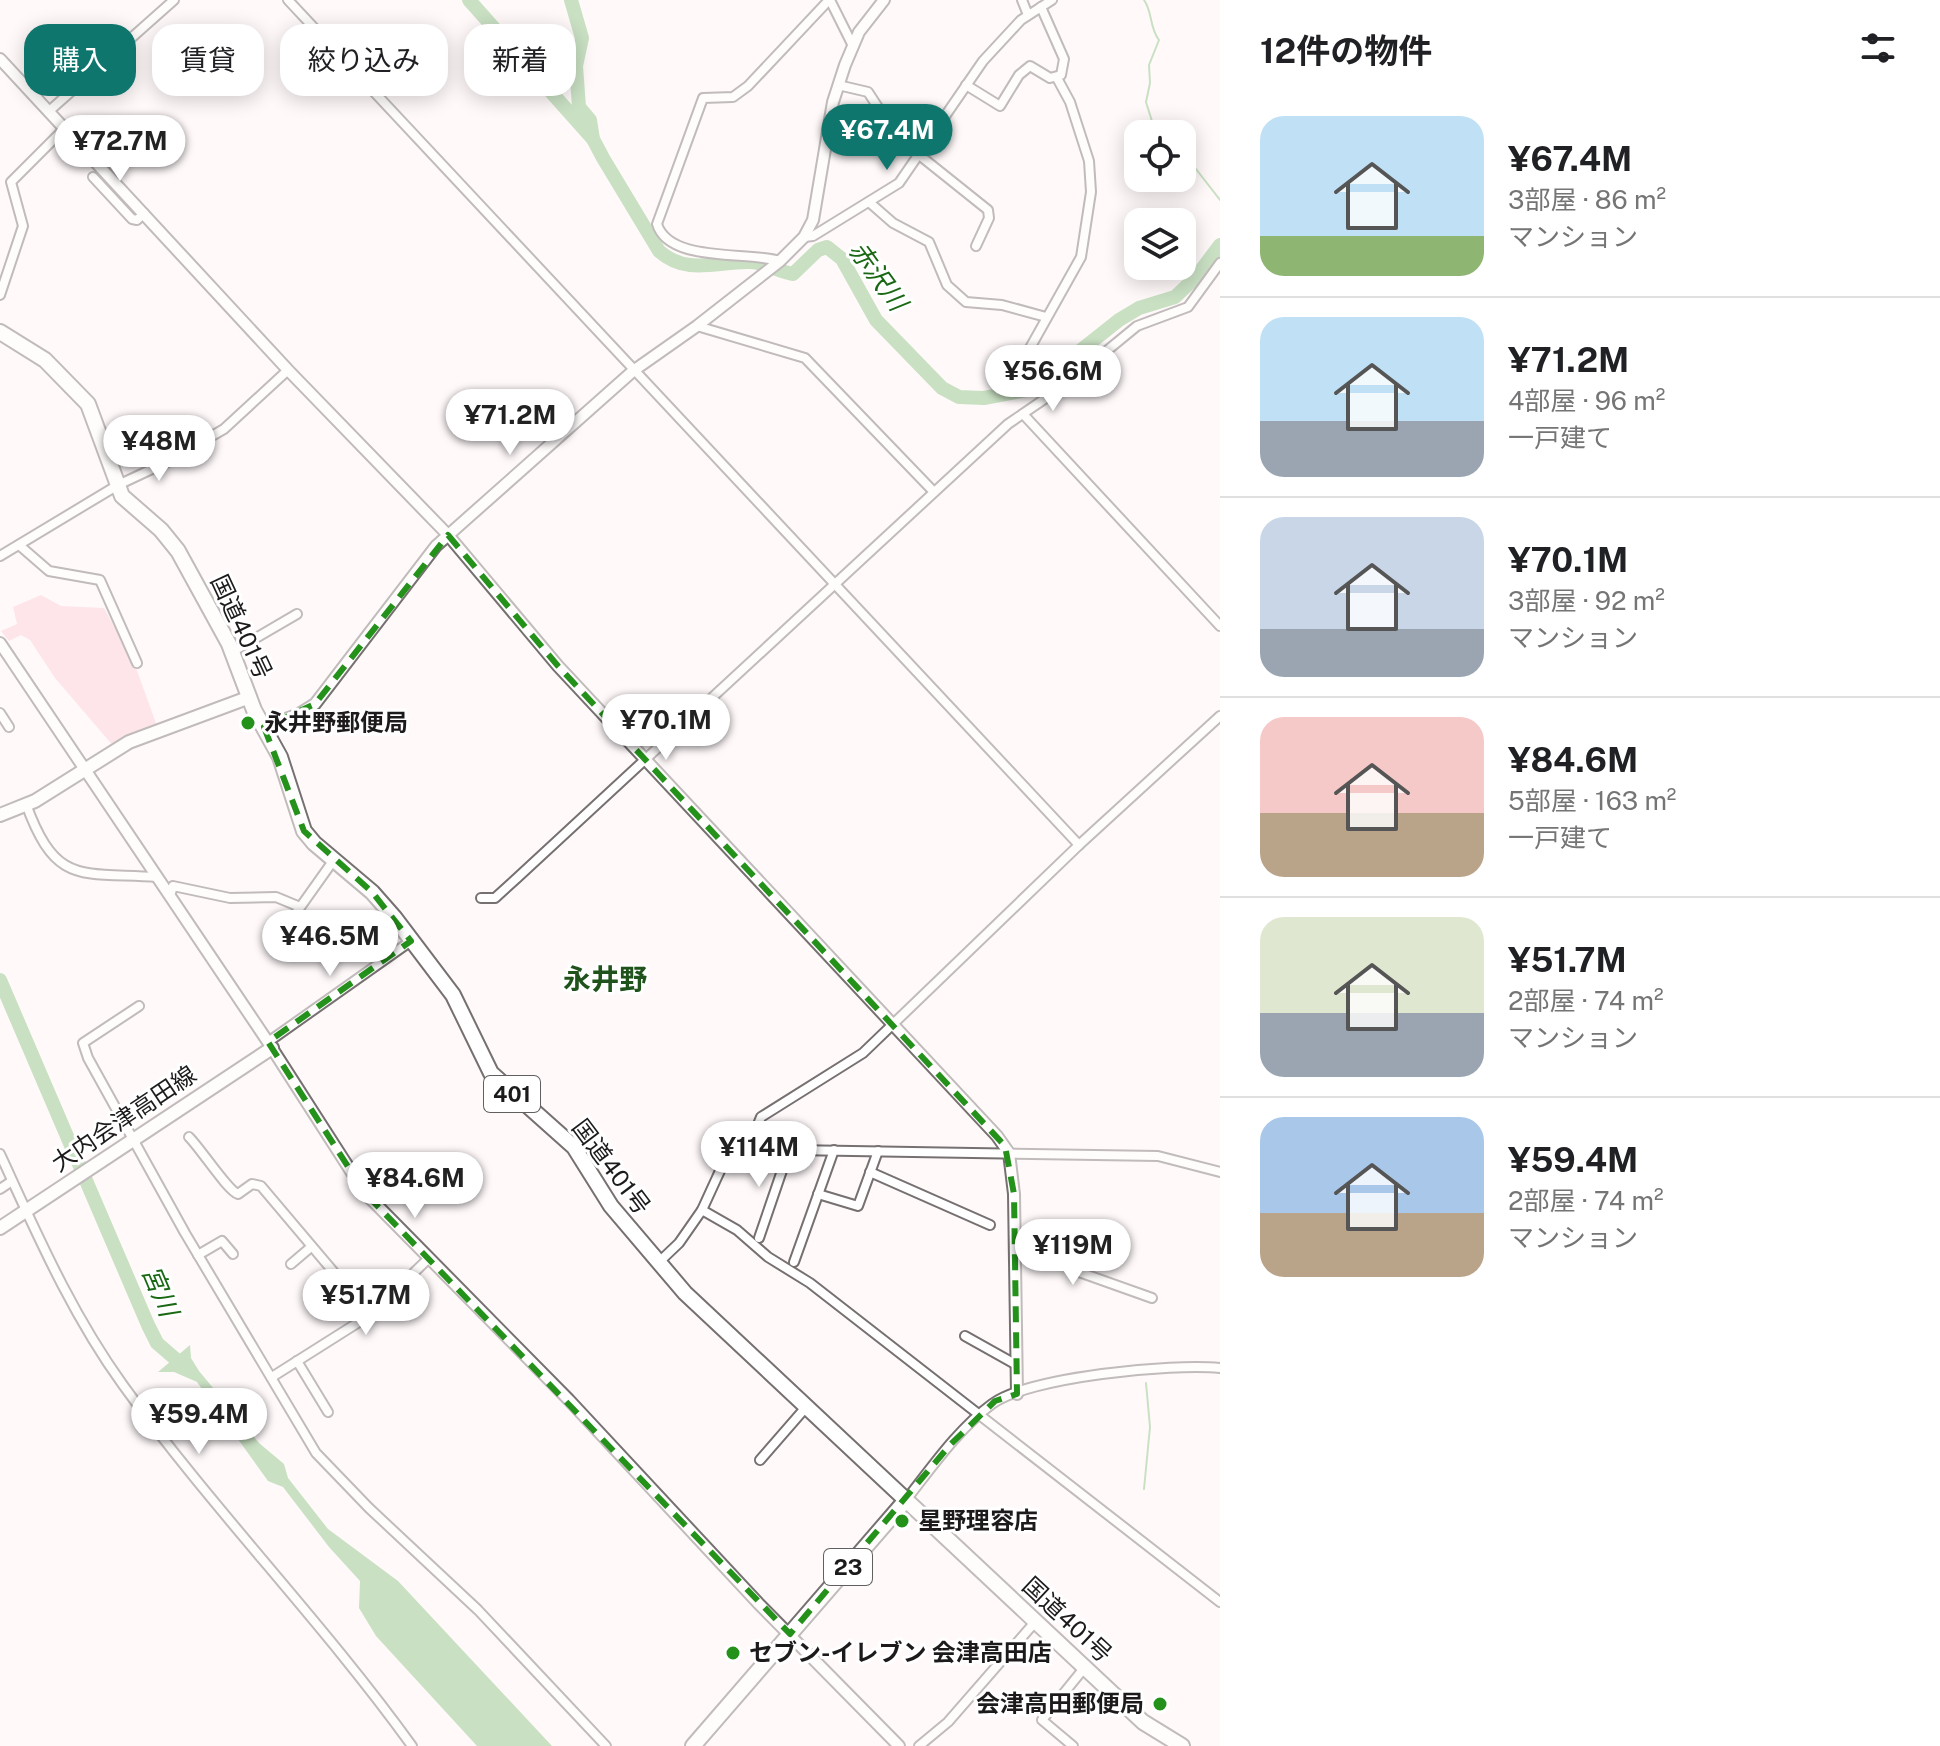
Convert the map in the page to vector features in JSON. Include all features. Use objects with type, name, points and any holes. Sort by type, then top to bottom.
[{"type":"main road","name":"国道401号","points":[[0,332],[45,360],[91,410],[126,501],[161,530],[178,551],[232,652],[289,780],[304,831],[333,861],[372,892],[453,995],[491,1073],[574,1147],[603,1195],[658,1263],[1163,1742],[1182,1746]]},
{"type":"main road","points":[[0,815],[26,804],[129,742],[250,697]]},
{"type":"main road","name":"大内会津高田線","points":[[0,1228],[270,1045]]},
{"type":"main road","name":"23","points":[[693,1746],[906,1500]]},
{"type":"street","points":[[48,112],[174,0]]},
{"type":"street","points":[[288,0],[1079,845]]},
{"type":"street","points":[[780,261],[760,255],[703,253],[675,245],[661,234],[657,224],[703,98],[733,97],[748,86],[830,0],[852,44]]},
{"type":"street","points":[[264,727],[299,714],[315,704],[424,560],[448,535],[633,371],[780,261],[804,237],[815,211],[838,85],[852,44],[884,0]]},
{"type":"street","points":[[1022,0],[1028,15]]},
{"type":"street","points":[[804,237],[813,236],[899,183],[983,61],[1028,15],[1052,0]]},
{"type":"street","points":[[1041,7],[1064,59],[1064,68],[1057,78]]},
{"type":"street","points":[[0,59],[288,370],[448,535],[558,666],[997,1136],[1009,1153],[1014,1194],[1017,1394]]},
{"type":"street","points":[[966,85],[1000,106],[1019,75],[1030,66],[1050,78],[1057,78]]},
{"type":"street","points":[[1057,78],[1074,113],[1089,161],[1091,192],[1081,257],[1030,348],[1065,385]]},
{"type":"street","points":[[838,85],[868,92],[898,138],[988,210],[989,218],[976,246]]},
{"type":"street","points":[[0,295],[23,226],[11,182],[64,129]]},
{"type":"street","points":[[93,177],[132,219],[137,220],[144,213]]},
{"type":"street","points":[[869,202],[893,223],[929,242],[947,285],[966,302],[996,304],[1046,317]]},
{"type":"street","points":[[481,898],[495,898],[832,584],[1023,414],[1065,385],[1137,326],[1188,307],[1220,263]]},
{"type":"street","points":[[697,326],[805,358],[934,492]]},
{"type":"street","points":[[0,556],[118,485],[167,462],[231,424],[288,370]]},
{"type":"street","points":[[1023,414],[1220,626]]},
{"type":"street","points":[[19,545],[49,571],[100,580],[137,663]]},
{"type":"street","points":[[232,652],[297,614]]},
{"type":"street","points":[[0,643],[270,1045],[365,1193],[899,1746]]},
{"type":"street","points":[[0,713],[9,727]]},
{"type":"street","points":[[748,1149],[761,1117],[842,1069],[1220,716]]},
{"type":"street","points":[[26,804],[46,849],[63,865],[83,874],[157,877]]},
{"type":"street","points":[[284,930],[333,861]]},
{"type":"street","points":[[170,896],[173,886],[230,898],[276,897],[300,907]]},
{"type":"street","points":[[270,1045],[411,941]]},
{"type":"street","points":[[139,1006],[83,1043],[88,1058],[130,1140],[316,1453],[369,1508],[478,1610],[606,1746]]},
{"type":"street","points":[[189,1137],[211,1160],[229,1191],[238,1194],[254,1184],[261,1186],[370,1315]]},
{"type":"street","points":[[658,1263],[679,1243],[702,1210],[730,1149],[1158,1156],[1220,1172]]},
{"type":"street","points":[[759,1238],[789,1150]]},
{"type":"street","points":[[794,1262],[834,1150]]},
{"type":"street","points":[[818,1194],[856,1207],[878,1151]]},
{"type":"street","points":[[0,1154],[47,1260],[122,1384],[339,1648],[412,1746]]},
{"type":"street","points":[[870,1172],[990,1225]]},
{"type":"street","points":[[0,1189],[12,1181]]},
{"type":"street","points":[[702,1210],[810,1283],[981,1413],[1220,1602]]},
{"type":"street","points":[[1014,1234],[1065,1255],[1079,1272],[1152,1298]]},
{"type":"street","points":[[198,1255],[222,1241],[233,1254]]},
{"type":"street","points":[[291,1264],[311,1247]]},
{"type":"street","points":[[272,1377],[370,1315],[429,1258]]},
{"type":"street","points":[[312,1303],[340,1281]]},
{"type":"street","points":[[965,1336],[1015,1364]]},
{"type":"street","points":[[297,1361],[328,1412]]},
{"type":"street","points":[[906,1500],[995,1401],[1042,1383],[1164,1368],[1220,1368]]},
{"type":"street","points":[[760,1460],[807,1406]]},
{"type":"street","points":[[919,1746],[948,1722],[1036,1621]]},
{"type":"street","points":[[1073,1746],[1042,1720],[1085,1667]]},
{"type":"highlighted area","points":[[448,535],[558,666],[1005,1146],[1014,1194],[1017,1394],[995,1401],[950,1445],[790,1634],[365,1193],[268,1042],[411,941],[372,892],[304,831],[264,727],[315,704]]},
{"type":"shaded area","points":[[41,595],[61,606],[104,608],[135,665],[157,726],[115,748],[55,678],[30,640],[21,635],[9,641],[1,631],[17,624],[13,607]]},
{"type":"shaded area","points":[[190,1345],[191,1358],[199,1371],[259,1443],[284,1464],[288,1478],[328,1529],[398,1581],[552,1746],[477,1746],[376,1636],[359,1608],[360,1581],[329,1547],[283,1487],[268,1481],[197,1382],[174,1372],[158,1372]]},
{"type":"waterway","points":[[469,0],[593,139]]},
{"type":"waterway","name":"赤沢川","points":[[571,0],[582,38],[576,66],[579,107],[590,120],[593,139],[603,158],[659,251],[670,259],[692,265],[756,262],[793,274],[818,250],[827,247],[842,259],[876,320],[942,388],[959,397],[984,398],[1032,389],[1119,320],[1139,308],[1175,297],[1196,277],[1220,245]]},
{"type":"waterway","points":[[1144,0],[1159,40],[1149,65],[1150,83],[1146,102],[1152,120]]},
{"type":"waterway","points":[[1196,169],[1220,200]]},
{"type":"waterway","name":"宮川","points":[[0,980],[148,1325],[157,1343],[187,1369]]},
{"type":"waterway","points":[[1144,1489],[1150,1427],[1146,1383]]},
{"type":"place","name":"永井野郵便局","points":[[248,723]]},
{"type":"place","name":"星野理容店","points":[[902,1521]]},
{"type":"place","name":"セブン-イレブン 会津高田店","points":[[733,1653]]},
{"type":"place","name":"会津高田郵便局","points":[[1160,1704]]},
{"type":"district","name":"永井野","points":[[605,979]]}]
